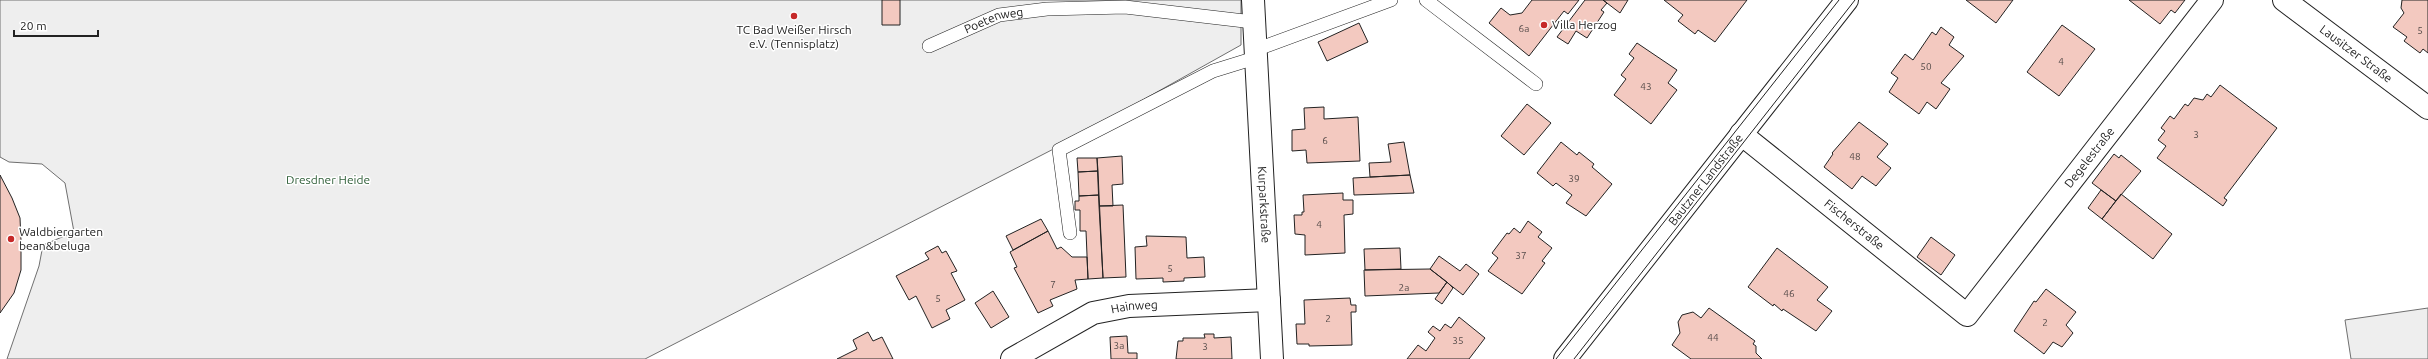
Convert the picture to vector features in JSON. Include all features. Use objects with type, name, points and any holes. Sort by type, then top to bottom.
[{"type":"street","name":"Kurparkstraße","points":[[1253,0],[1272,359]]},
{"type":"street","name":"Bautzner Landstraße","points":[[1565,359],[1847,0]]},
{"type":"street","name":"Degelestraße","points":[[1968,315],[2212,0]]},
{"type":"street","name":"Lausitzer Straße","points":[[2284,0],[2428,108]]},
{"type":"street","name":"Fischerstraße","points":[[1741,134],[1968,315]]},
{"type":"street","name":"Hainweg","points":[[1012,359],[1093,313],[1109,309],[1129,306],[1269,300]]},
{"type":"lane","points":[[1070,234],[1059,150],[1213,71],[1391,0]]},
{"type":"lane","points":[[1426,0],[1536,84]]},
{"type":"lane","name":"Poetenweg","points":[[929,46],[999,15],[1047,9],[1125,7],[1253,22]]},
{"type":"green space","name":"Dresdner Heide","points":[[0,0],[1241,0],[1241,45],[1073,139],[645,359],[7,359],[39,266],[43,245],[74,232],[65,183],[42,164],[9,162],[0,157]]},
{"type":"green space","points":[[2428,308],[2428,359],[2351,359],[2345,320]]},
{"type":"building","points":[[882,0],[900,0],[900,25],[882,25]]},
{"type":"building","name":"Villa Herzog","points":[[1532,0],[1579,0],[1568,14],[1564,11],[1529,56],[1489,23],[1501,8],[1510,15],[1522,13]]},
{"type":"building","points":[[1585,0],[1603,0],[1607,3],[1601,10],[1604,12],[1587,38],[1576,31],[1568,44],[1557,37]]},
{"type":"building","points":[[1603,0],[1628,0],[1620,13]]},
{"type":"building","points":[[1664,0],[1747,0],[1715,42],[1698,30],[1695,34],[1678,21],[1683,15]]},
{"type":"building","points":[[1966,0],[2013,0],[1996,23]]},
{"type":"building","points":[[2129,0],[2185,0],[2175,13],[2171,10],[2160,24]]},
{"type":"building","points":[[2402,0],[2428,0],[2428,53],[2423,49],[2420,53],[2404,41],[2407,37],[2393,27],[2404,13],[2401,8]]},
{"type":"building","points":[[1359,23],[1368,42],[1327,61],[1318,42]]},
{"type":"building","points":[[2062,25],[2095,49],[2059,96],[2027,72]]},
{"type":"building","points":[[1941,27],[1954,37],[1949,45],[1964,56],[1941,83],[1950,89],[1936,109],[1927,102],[1919,114],[1889,92],[1898,78],[1891,73],[1905,54],[1913,60],[1932,32],[1936,35]]},
{"type":"building","points":[[1637,43],[1677,70],[1668,83],[1677,90],[1651,124],[1614,95],[1626,79],[1621,75],[1634,58],[1629,54]]},
{"type":"building","points":[[2220,85],[2277,128],[2224,198],[2227,200],[2223,206],[2157,158],[2166,146],[2158,140],[2165,131],[2161,128],[2170,116],[2174,119],[2185,104],[2188,106],[2194,98],[2203,100],[2207,94],[2211,97]]},
{"type":"building","points":[[1527,104],[1551,123],[1524,155],[1501,136]]},
{"type":"building","points":[[1324,107],[1324,119],[1358,117],[1360,161],[1307,163],[1306,150],[1292,151],[1292,130],[1305,129],[1304,108]]},
{"type":"building","points":[[1859,122],[1888,144],[1877,157],[1891,168],[1876,186],[1862,176],[1852,189],[1824,167],[1833,154],[1832,153]]},
{"type":"building","points":[[1404,142],[1410,175],[1370,177],[1369,163],[1391,162],[1388,144]]},
{"type":"building","points":[[1561,142],[1577,155],[1579,152],[1594,164],[1592,167],[1612,184],[1586,216],[1566,203],[1572,195],[1556,183],[1553,186],[1537,173]]},
{"type":"building","points":[[2114,154],[2119,158],[2121,155],[2141,171],[2116,201],[2092,183]]},
{"type":"building","points":[[1122,156],[1123,184],[1112,185],[1113,206],[1099,206],[1097,158]]},
{"type":"building","points":[[1077,158],[1097,158],[1098,171],[1078,172]]},
{"type":"building","points":[[1098,171],[1099,195],[1079,196],[1078,172]]},
{"type":"building","points":[[0,175],[20,218],[21,270],[14,293],[0,313]]},
{"type":"building","points":[[1410,175],[1414,193],[1354,195],[1353,178]]},
{"type":"building","points":[[2101,190],[2116,201],[2102,219],[2088,208]]},
{"type":"building","points":[[1343,193],[1343,200],[1353,200],[1353,214],[1344,215],[1345,253],[1305,255],[1305,235],[1295,234],[1294,215],[1302,215],[1302,212],[1304,212],[1303,195]]},
{"type":"building","points":[[2121,194],[2172,234],[2153,259],[2102,219]]},
{"type":"building","points":[[1099,195],[1103,278],[1088,279],[1086,231],[1080,231],[1080,210],[1075,210],[1075,201],[1079,201],[1079,196]]},
{"type":"building","points":[[1123,205],[1126,277],[1103,278],[1099,206]]},
{"type":"building","points":[[1041,219],[1048,231],[1013,250],[1006,236]]},
{"type":"building","points":[[1528,221],[1542,232],[1538,237],[1552,248],[1542,261],[1545,263],[1522,294],[1488,271],[1498,258],[1492,253],[1507,233],[1509,234],[1514,228],[1520,233]]},
{"type":"building","points":[[1048,231],[1057,249],[1061,247],[1072,257],[1087,257],[1088,279],[1075,280],[1077,289],[1050,300],[1053,306],[1038,313],[1014,268],[1017,267],[1010,252]]},
{"type":"building","points":[[1146,236],[1186,237],[1187,258],[1204,257],[1205,277],[1184,278],[1184,281],[1163,282],[1163,278],[1136,279],[1135,247],[1147,246]]},
{"type":"building","points":[[1931,237],[1955,255],[1941,275],[1917,257]]},
{"type":"building","points":[[938,246],[942,253],[946,251],[957,271],[951,273],[965,300],[946,310],[950,319],[932,328],[916,296],[909,300],[896,276],[929,259],[925,253]]},
{"type":"building","points":[[1400,248],[1401,269],[1365,270],[1364,249]]},
{"type":"building","points":[[1777,248],[1828,287],[1817,300],[1832,311],[1816,331],[1783,309],[1782,311],[1774,304],[1773,306],[1748,287]]},
{"type":"building","points":[[1439,256],[1460,271],[1466,264],[1479,274],[1463,295],[1430,269]]},
{"type":"building","points":[[1430,269],[1447,282],[1439,293],[1365,296],[1364,270]]},
{"type":"building","points":[[1447,282],[1453,288],[1442,304],[1435,299]]},
{"type":"building","points":[[2046,289],[2076,312],[2066,325],[2073,333],[2062,347],[2053,342],[2044,354],[2014,331],[2034,301],[2036,302]]},
{"type":"building","points":[[993,291],[1009,317],[991,328],[975,303]]},
{"type":"building","points":[[1350,298],[1351,305],[1356,305],[1356,312],[1351,312],[1352,345],[1309,346],[1309,344],[1297,344],[1296,324],[1305,324],[1304,300]]},
{"type":"building","points":[[1709,308],[1755,341],[1753,344],[1756,346],[1756,353],[1762,359],[1691,359],[1672,345],[1680,333],[1678,322],[1682,315],[1693,312],[1701,318]]},
{"type":"building","points":[[1459,317],[1485,338],[1469,359],[1407,359],[1418,345],[1426,351],[1435,338],[1428,332],[1433,326],[1440,331],[1445,324],[1451,328]]},
{"type":"building","points":[[868,332],[873,341],[882,337],[893,359],[837,359],[857,349],[853,340]]},
{"type":"building","points":[[1204,334],[1214,334],[1214,338],[1231,337],[1232,359],[1176,359],[1178,341],[1183,341],[1183,338],[1205,338]]},
{"type":"building","points":[[1127,336],[1128,353],[1137,353],[1137,359],[1111,359],[1110,337]]},
{"type":"tram line","points":[[1556,359],[1839,0]]},
{"type":"tram line","points":[[1574,359],[1855,0]]},
{"type":"place","name":"TC Bad Weißer Hirsch e.V. (Tennisplatz)","points":[[794,16]]},
{"type":"place","name":"Villa Herzog","points":[[1544,25]]},
{"type":"place","name":"Waldbiergarten bean&beluga","points":[[11,239]]}]
